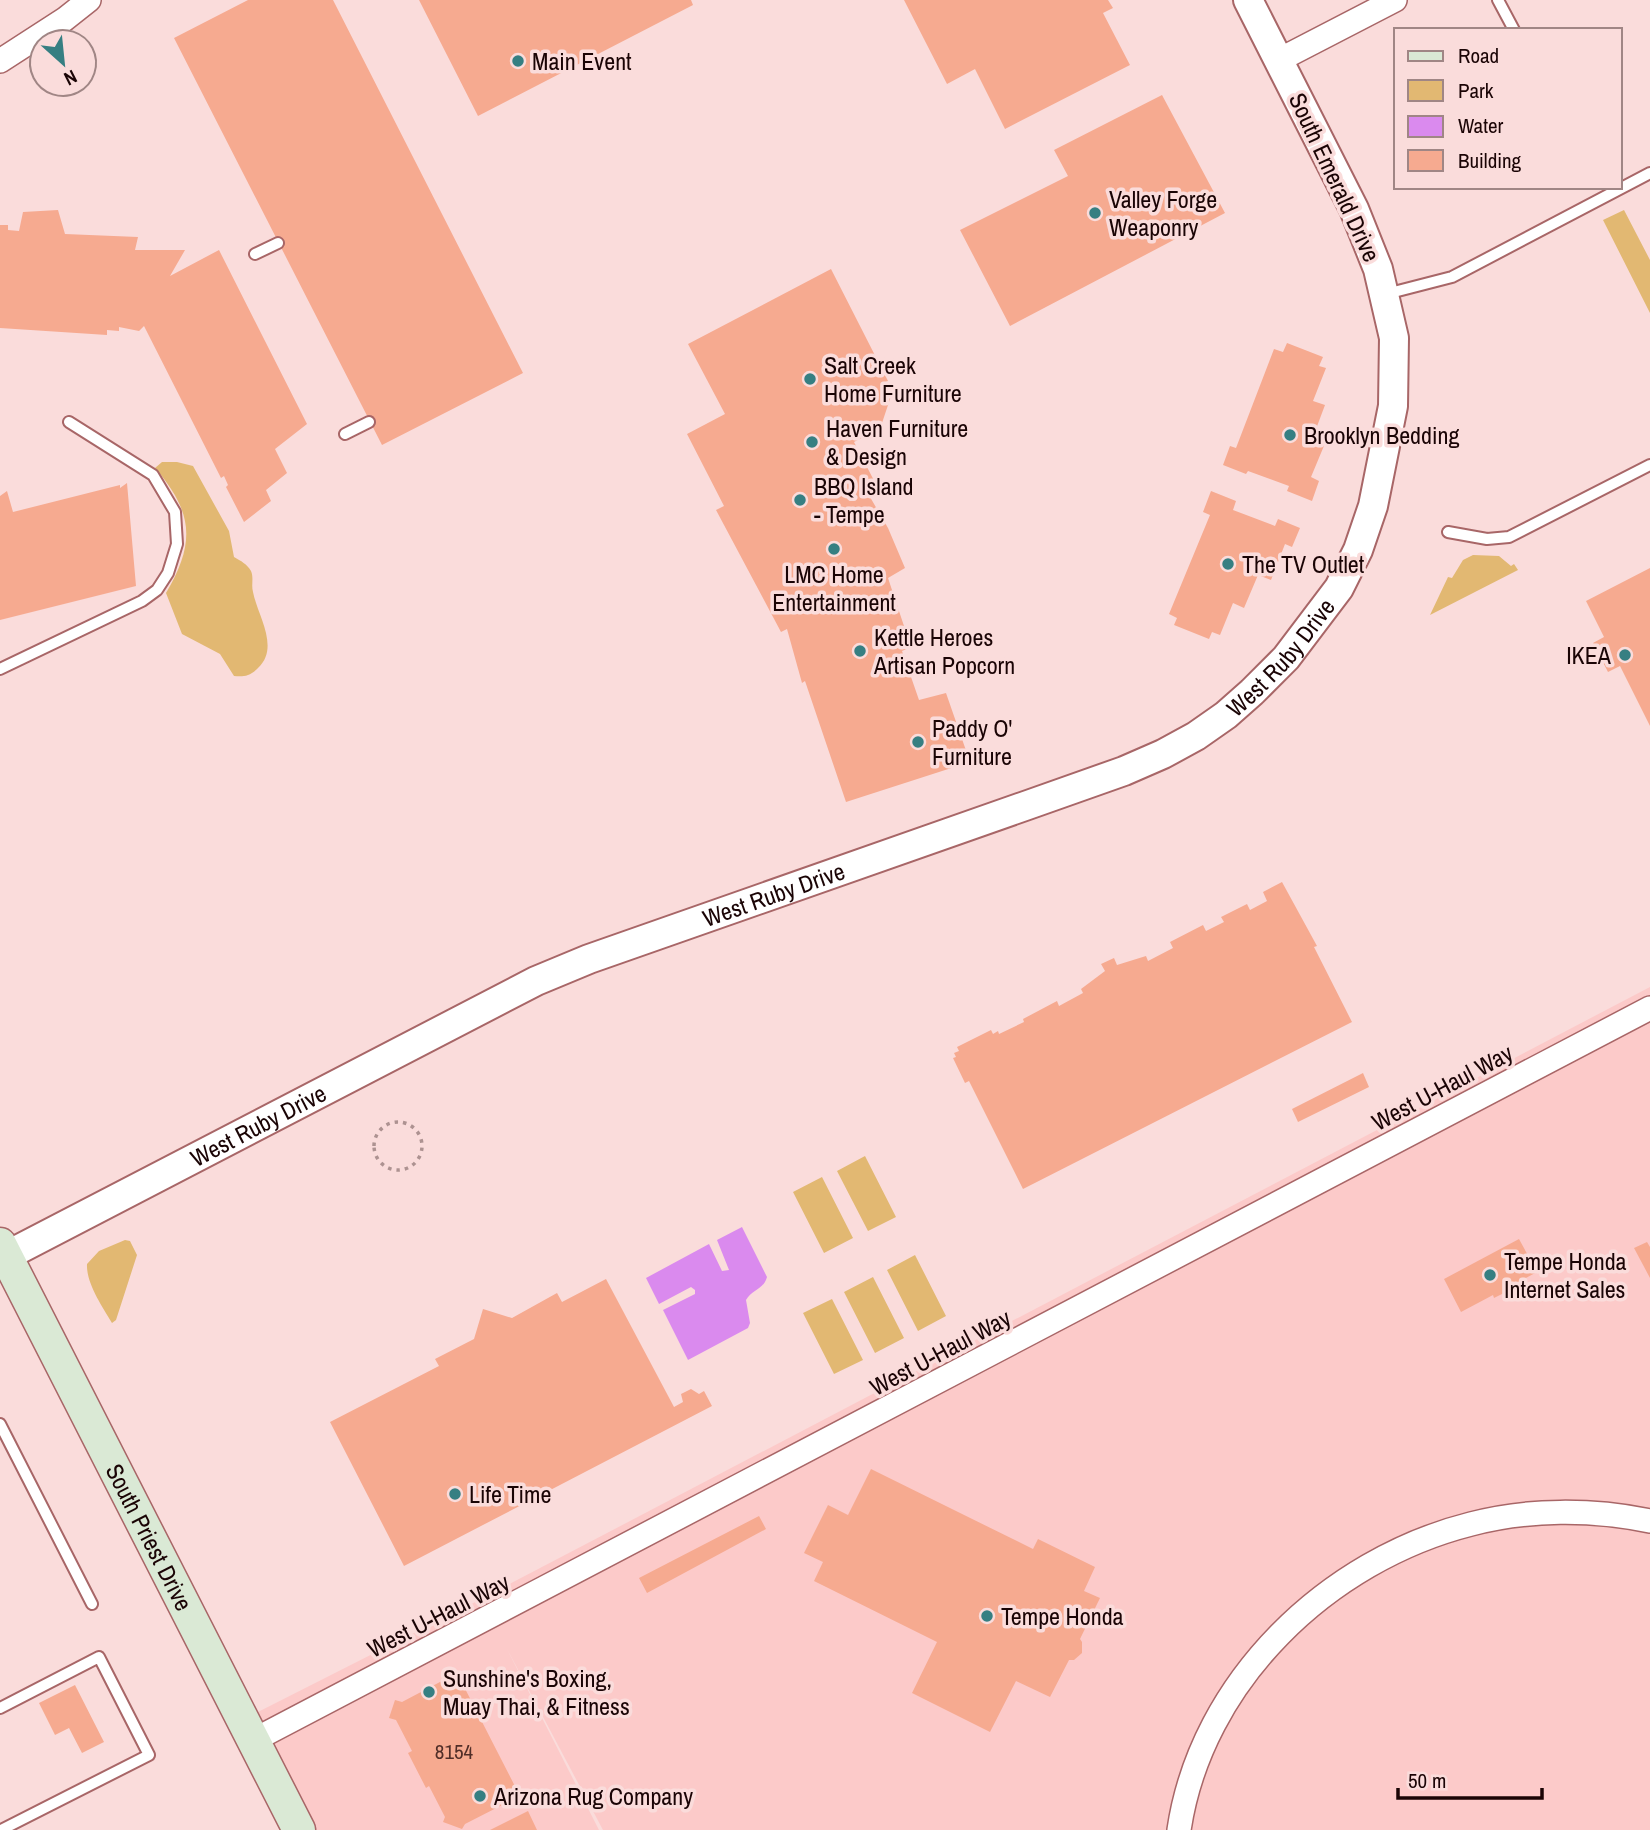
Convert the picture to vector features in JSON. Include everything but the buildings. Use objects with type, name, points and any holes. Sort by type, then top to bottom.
[{"type":"main road","name":"South Priest Drive","points":[[3,1250],[299,1830]]},
{"type":"street","points":[[0,61],[65,19],[89,0]]},
{"type":"street","name":"South Emerald Drive","points":[[1248,0],[1354,209],[1378,269],[1394,338],[1393,406]]},
{"type":"street","points":[[1279,60],[1395,0]]},
{"type":"street","name":"West Ruby Drive","points":[[3,1250],[536,981],[589,958],[1125,771],[1196,736],[1226,715],[1286,658],[1339,588],[1358,550],[1373,506],[1393,406]]},
{"type":"street","name":"West U-Haul Way","points":[[254,1740],[1650,1008]]},
{"type":"street","points":[[1179,1830],[1194,1771],[1215,1722],[1233,1691],[1278,1637],[1322,1596],[1357,1572],[1432,1535],[1503,1517],[1581,1513],[1619,1515],[1650,1521]]},
{"type":"lane","points":[[1498,0],[1513,28]]},
{"type":"lane","points":[[1622,188],[1650,173]]},
{"type":"lane","points":[[1598,189],[1602,198]]},
{"type":"lane","points":[[1385,294],[1452,277],[1619,189]]},
{"type":"lane","points":[[256,254],[278,243]]},
{"type":"lane","points":[[0,669],[142,601],[157,590],[168,573],[177,544],[175,512],[153,475],[69,422]]},
{"type":"lane","points":[[345,434],[369,422]]},
{"type":"lane","points":[[1448,532],[1487,539],[1509,537],[1650,465]]},
{"type":"lane","points":[[0,1424],[93,1604]]},
{"type":"lane","points":[[0,1709],[99,1657],[149,1755],[1,1830]]},
{"type":"path","points":[[389,1124],[410,1125],[420,1136],[420,1157],[405,1169],[400,1171],[386,1168],[374,1152],[375,1138],[389,1124]]},
{"type":"shaded area","points":[[1650,987],[1650,1830],[603,1830],[506,1647],[599,1830],[299,1830],[244,1719],[481,1599]]},
{"type":"green space","points":[[1624,210],[1650,260],[1650,313],[1603,220]]},
{"type":"green space","points":[[162,462],[193,466],[229,531],[234,557],[251,571],[253,592],[266,632],[267,651],[264,660],[250,674],[234,676],[220,654],[182,634],[166,593],[182,558],[186,528],[177,499],[155,468]]},
{"type":"green space","points":[[1473,555],[1499,556],[1511,566],[1514,564],[1518,570],[1430,615],[1448,577],[1452,578],[1463,560]]},
{"type":"green space","points":[[865,1156],[896,1217],[868,1231],[837,1171]]},
{"type":"green space","points":[[822,1177],[853,1238],[824,1253],[793,1192]]},
{"type":"green space","points":[[125,1240],[130,1241],[137,1255],[116,1320],[112,1323],[92,1287],[87,1264],[99,1251]]},
{"type":"green space","points":[[915,1255],[946,1316],[918,1331],[887,1270]]},
{"type":"green space","points":[[873,1277],[904,1338],[875,1353],[844,1292]]},
{"type":"green space","points":[[832,1299],[863,1360],[834,1374],[803,1313]]},
{"type":"water","points":[[742,1227],[767,1277],[746,1300],[750,1323],[748,1328],[688,1360],[663,1310],[695,1294],[695,1290],[691,1287],[659,1304],[646,1278],[709,1244],[722,1271],[729,1270],[717,1240]]},
{"type":"place","name":"Main Event","points":[[518,61]]},
{"type":"place","name":"Valley Forge Weaponry","points":[[1095,213]]},
{"type":"place","name":"Salt Creek Home Furniture","points":[[810,379]]},
{"type":"place","name":"Brooklyn Bedding","points":[[1290,435]]},
{"type":"place","name":"Haven Furniture & Design","points":[[812,442]]},
{"type":"place","name":"BBQ Island - Tempe","points":[[800,500]]},
{"type":"place","name":"LMC Home Entertainment","points":[[834,549]]},
{"type":"place","name":"The TV Outlet","points":[[1228,564]]},
{"type":"place","name":"Kettle Heroes Artisan Popcorn","points":[[860,651]]},
{"type":"place","name":"IKEA","points":[[1625,655]]},
{"type":"place","name":"Paddy O' Furniture","points":[[918,742]]},
{"type":"place","name":"Tempe Honda Internet Sales","points":[[1490,1275]]},
{"type":"place","name":"Life Time","points":[[455,1494]]},
{"type":"place","name":"Tempe Honda","points":[[987,1616]]},
{"type":"place","name":"Sunshine's Boxing, Muay Thai, & Fitness","points":[[429,1692]]},
{"type":"place","name":"Arizona Rug Company","points":[[480,1796]]}]
